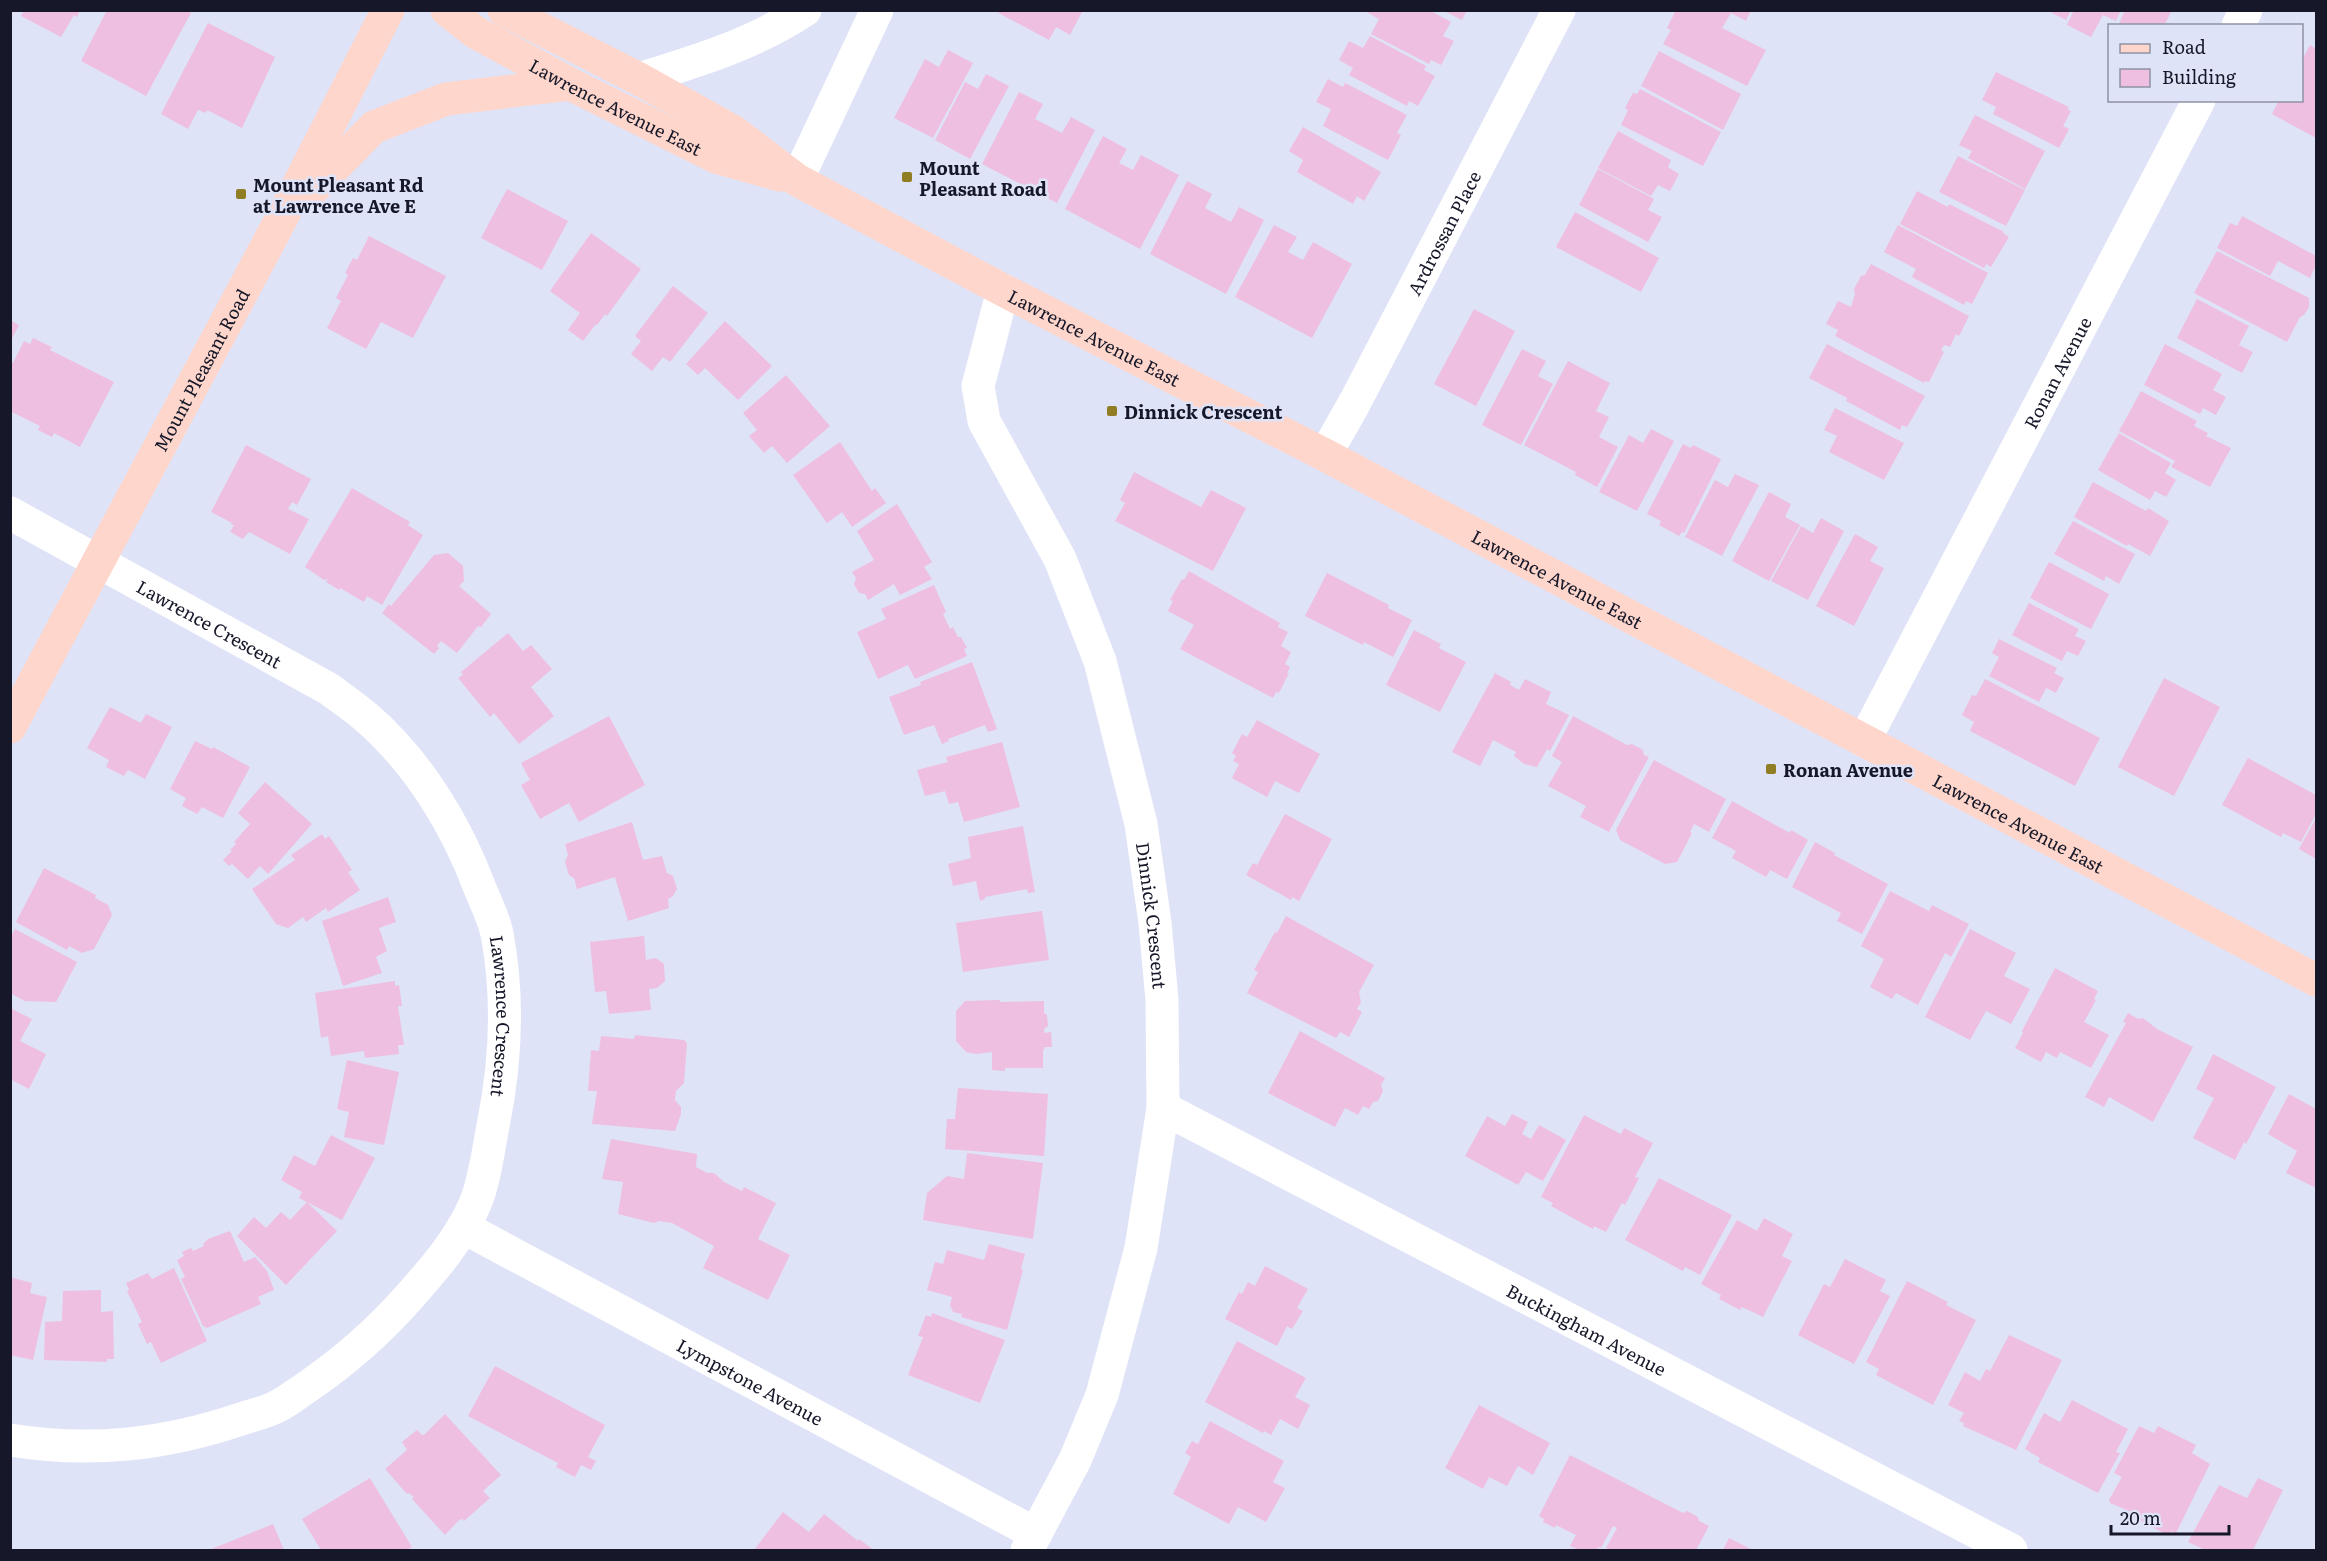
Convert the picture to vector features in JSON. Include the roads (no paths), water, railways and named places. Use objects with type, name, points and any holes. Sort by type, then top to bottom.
[{"type":"main road","name":"Mount Pleasant Road","points":[[10,728],[279,223],[388,10]]},
{"type":"main road","name":"Lawrence Avenue East","points":[[447,10],[475,32],[570,84],[716,157],[796,180]]},
{"type":"main road","name":"Lawrence Avenue East","points":[[504,10],[639,78],[734,132],[796,180],[1003,290],[1325,455],[2316,980]]},
{"type":"main road","points":[[279,223],[374,127],[446,99],[570,84]]},
{"type":"street","points":[[639,78],[733,47],[786,23],[805,10]]},
{"type":"street","points":[[796,180],[876,10]]},
{"type":"street","name":"Ardrossan Place","points":[[1325,455],[1560,10]]},
{"type":"street","points":[[2239,24],[2246,10]]},
{"type":"street","name":"Ronan Avenue","points":[[1864,741],[2198,102]]},
{"type":"street","name":"Dinnick Crescent","points":[[1003,290],[978,386],[984,421],[1060,559],[1100,661],[1141,824],[1155,923],[1162,1000],[1163,1108],[1141,1248],[1102,1395],[1075,1460],[1032,1542]]},
{"type":"street","name":"Lawrence Crescent","points":[[10,513],[329,689],[366,717],[389,740],[415,769],[443,811],[471,864],[496,930],[504,986],[505,1043],[500,1090],[476,1202],[463,1227],[434,1269],[383,1326],[345,1358],[278,1406],[227,1424],[139,1444],[38,1444],[10,1440]]},
{"type":"street","name":"Buckingham Avenue","points":[[1163,1108],[2011,1551]]},
{"type":"street","name":"Lympstone Avenue","points":[[463,1227],[1032,1542]]},
{"type":"place","name":"Mount Pleasant Road","points":[[907,177]]},
{"type":"place","name":"Mount Pleasant Rd at Lawrence Ave E","points":[[241,194]]},
{"type":"place","name":"Dinnick Crescent","points":[[1112,411]]},
{"type":"place","name":"Ronan Avenue","points":[[1771,769]]}]
